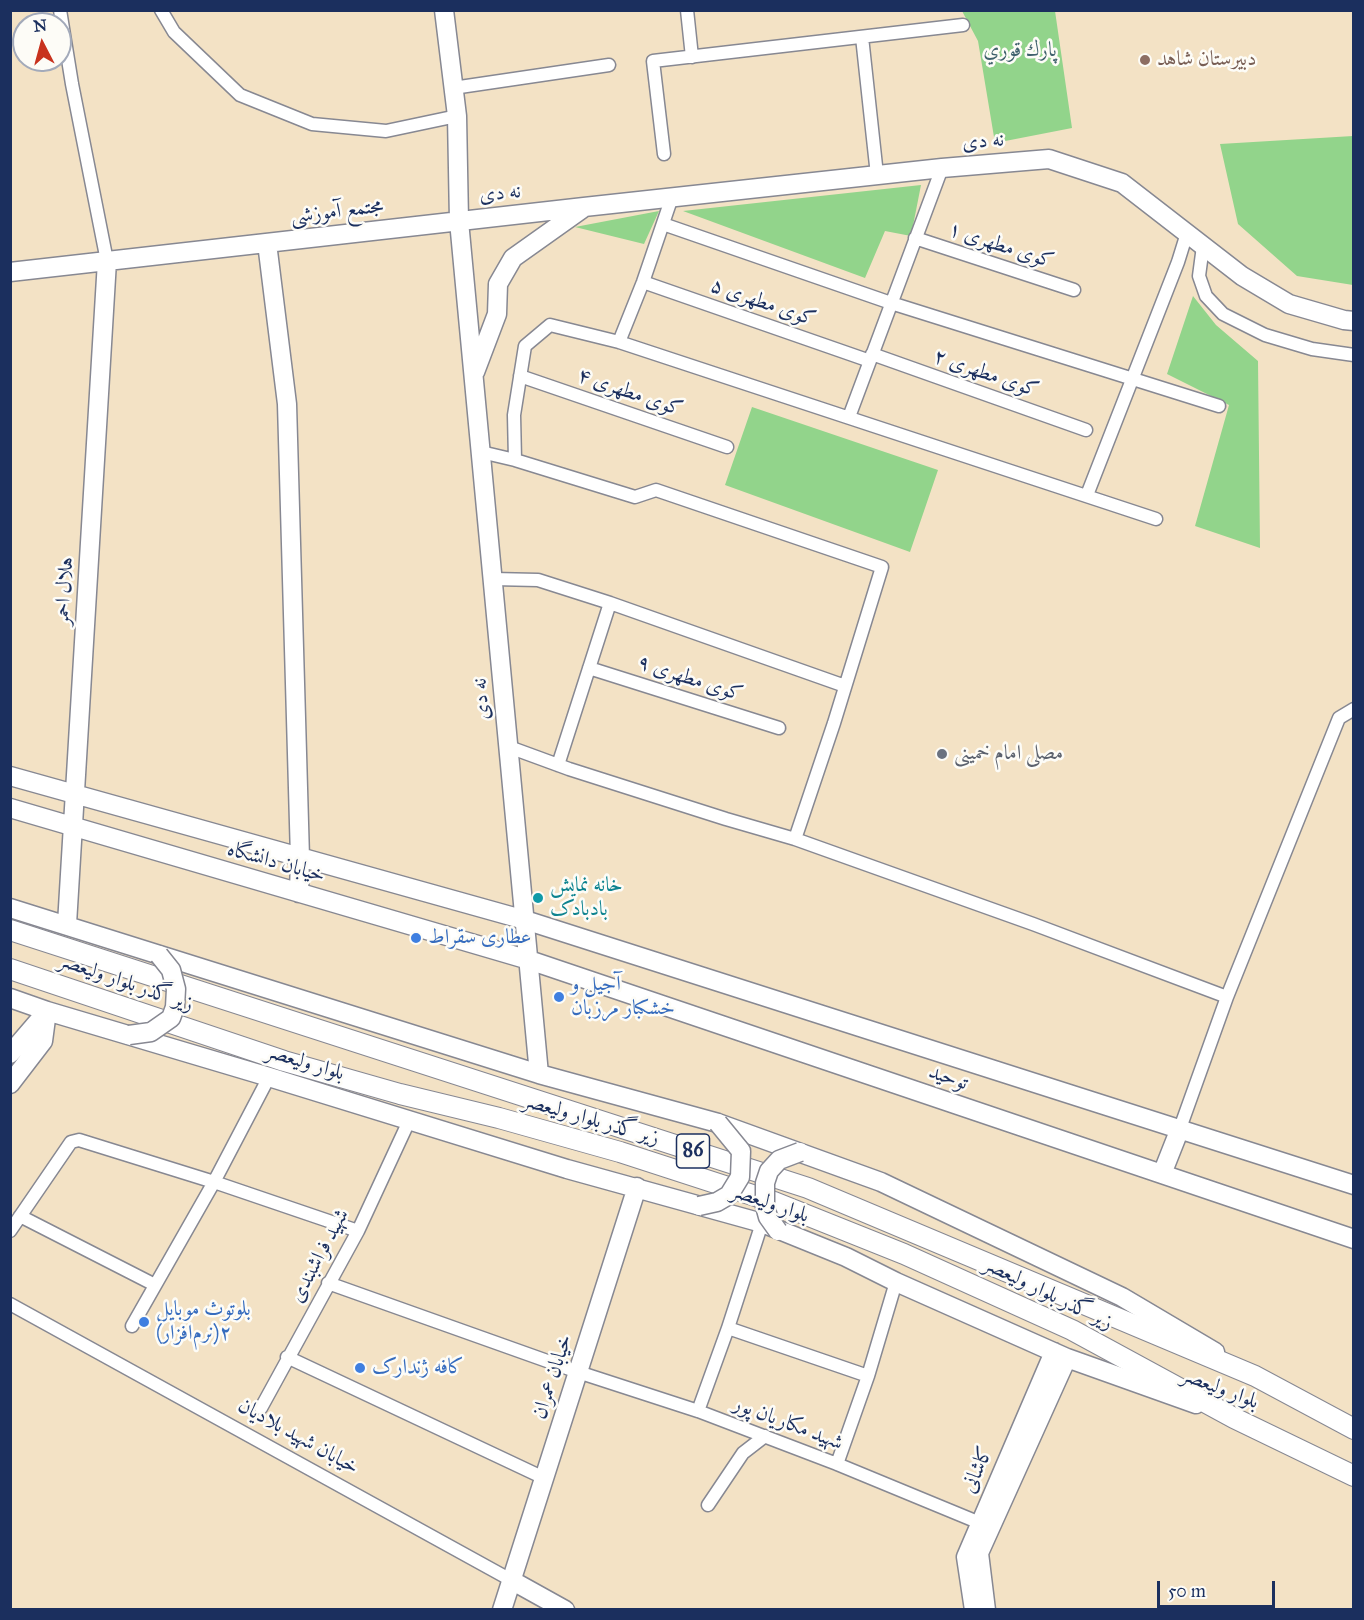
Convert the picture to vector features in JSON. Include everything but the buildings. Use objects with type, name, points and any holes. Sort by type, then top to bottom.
[{"type":"main road","name":"بلوار ولیعصر","points":[[10,930],[808,1188],[1256,1377],[1353,1429]]},
{"type":"main road","name":"زیر گذر بلوار ولیعصر","points":[[10,969],[284,1061],[621,1152],[774,1202],[904,1254],[1072,1330],[1234,1418]]},
{"type":"main road","name":"بلوار ولیعصر","points":[[1234,1418],[1353,1476]]},
{"type":"street","points":[[60,10],[74,95],[107,261]]},
{"type":"street","points":[[160,10],[174,32],[240,95],[312,124],[387,131],[457,116]]},
{"type":"street","points":[[444,10],[457,116],[459,221]]},
{"type":"street","points":[[687,10],[692,57]]},
{"type":"street","points":[[664,154],[653,61],[963,25]]},
{"type":"street","points":[[862,37],[877,175]]},
{"type":"street","points":[[453,87],[609,65]]},
{"type":"street","name":"نه دی","points":[[540,1074],[459,221],[942,168],[1049,159],[1122,183],[1242,276],[1289,304],[1353,321]]},
{"type":"street","points":[[849,417],[942,168]]},
{"type":"street","points":[[619,342],[672,198]]},
{"type":"street","points":[[474,376],[496,315],[498,284],[513,258],[584,207]]},
{"type":"street","name":"مجتمع آموزشی","points":[[10,272],[459,221]]},
{"type":"street","points":[[663,224],[891,303],[1219,406]]},
{"type":"street","points":[[1087,495],[1178,262],[1187,233]]},
{"type":"street","name":"کوی مطهری ۱","points":[[915,238],[1074,291]]},
{"type":"street","points":[[267,243],[287,404],[300,858],[299,893]]},
{"type":"street","points":[[1203,246],[1199,276],[1206,296],[1223,314],[1265,335],[1312,349],[1353,355]]},
{"type":"street","name":"هلال احمر","points":[[67,924],[107,261]]},
{"type":"street","name":"کوی مطهری ۵","points":[[643,282],[871,358]]},
{"type":"street","points":[[515,460],[514,415],[525,346],[550,325],[619,342],[1156,519]]},
{"type":"street","name":"کوی مطهری ۲","points":[[871,358],[1086,430]]},
{"type":"street","name":"کوی مطهری ۴","points":[[520,376],[727,447]]},
{"type":"street","points":[[481,452],[515,460],[635,498],[656,490],[882,567],[795,839]]},
{"type":"street","points":[[493,579],[538,580],[845,686]]},
{"type":"street","points":[[558,765],[610,603]]},
{"type":"street","name":"کوی مطهری ۹","points":[[589,668],[779,728]]},
{"type":"street","points":[[1162,1174],[1227,997],[1339,718],[1353,709]]},
{"type":"street","points":[[509,747],[558,765],[795,839],[1033,924],[1227,997]]},
{"type":"street","name":"خیابان دانشگاه","points":[[10,776],[525,920]]},
{"type":"street","name":"خیابان دانشگاه","points":[[10,808],[529,960]]},
{"type":"street","name":"بلوار ولیعصر","points":[[10,908],[540,1074],[718,1123],[881,1182],[1122,1297],[1256,1377]]},
{"type":"street","name":"توحید","points":[[525,920],[1353,1185]]},
{"type":"street","points":[[129,1035],[152,1032],[171,1018],[175,1007],[176,989],[171,970],[159,955]]},
{"type":"street","name":"توحید","points":[[529,960],[1353,1239]]},
{"type":"street","name":"بلوار ولیعصر","points":[[10,998],[567,1169],[637,1187],[770,1227],[846,1257],[896,1282],[1061,1355],[1234,1418]]},
{"type":"street","points":[[10,1054],[47,1011]]},
{"type":"street","points":[[10,1084],[43,1041],[47,1011]]},
{"type":"street","points":[[132,1326],[214,1182],[269,1077]]},
{"type":"street","name":"شهید فراشبندی","points":[[261,1408],[358,1231],[410,1121]]},
{"type":"street","points":[[699,1206],[717,1202],[729,1196],[740,1177],[741,1151],[718,1123]]},
{"type":"street","points":[[10,1231],[71,1142],[79,1140],[214,1182],[358,1231]]},
{"type":"street","points":[[698,1411],[728,1328],[770,1227],[765,1206],[765,1183],[769,1171],[779,1160],[800,1152]]},
{"type":"street","name":"خیابان عمران","points":[[502,1610],[637,1187]]},
{"type":"street","points":[[20,1216],[155,1285]]},
{"type":"street","points":[[837,1464],[868,1376],[896,1282]]},
{"type":"street","name":"شهید مکاریان پور","points":[[328,1283],[578,1372],[698,1411],[837,1464],[980,1523]]},
{"type":"street","name":"خیابان شهید بلادیان","points":[[10,1304],[565,1610]]},
{"type":"street","points":[[728,1328],[868,1376]]},
{"type":"street","name":"کاشانی","points":[[974,1610],[966,1557],[980,1523],[1061,1355]]},
{"type":"street","name":"کاشانی","points":[[986,1610],[979,1553],[1061,1355]]},
{"type":"street","points":[[287,1357],[544,1478]]},
{"type":"street","points":[[708,1505],[743,1453],[765,1436]]},
{"type":"green space","name":"پارك قوري","points":[[962,11],[1055,11],[1072,128],[995,143],[978,41]]},
{"type":"green space","points":[[1353,136],[1353,285],[1297,276],[1238,224],[1220,144]]},
{"type":"green space","points":[[921,185],[911,236],[885,231],[865,278],[683,211]]},
{"type":"green space","points":[[659,211],[644,244],[575,227]]},
{"type":"green space","points":[[1193,296],[1216,325],[1258,361],[1260,548],[1195,526],[1229,405],[1167,374]]},
{"type":"green space","points":[[752,407],[938,470],[910,552],[725,485]]},
{"type":"place","name":"دبیرستان شاهد","points":[[1145,60]]},
{"type":"place","name":"مصلی امام خمینی","points":[[942,754]]},
{"type":"place","name":"خانه نمایش بادبادک","points":[[538,898]]},
{"type":"place","name":"عطاری سقراط","points":[[416,938]]},
{"type":"place","name":"آجیل و خشکبار مرزبان","points":[[559,997]]},
{"type":"place","name":"بلوتوث موبایل (نرم‌افزار)۲","points":[[144,1322]]},
{"type":"place","name":"کافه ژندارک","points":[[360,1368]]}]
